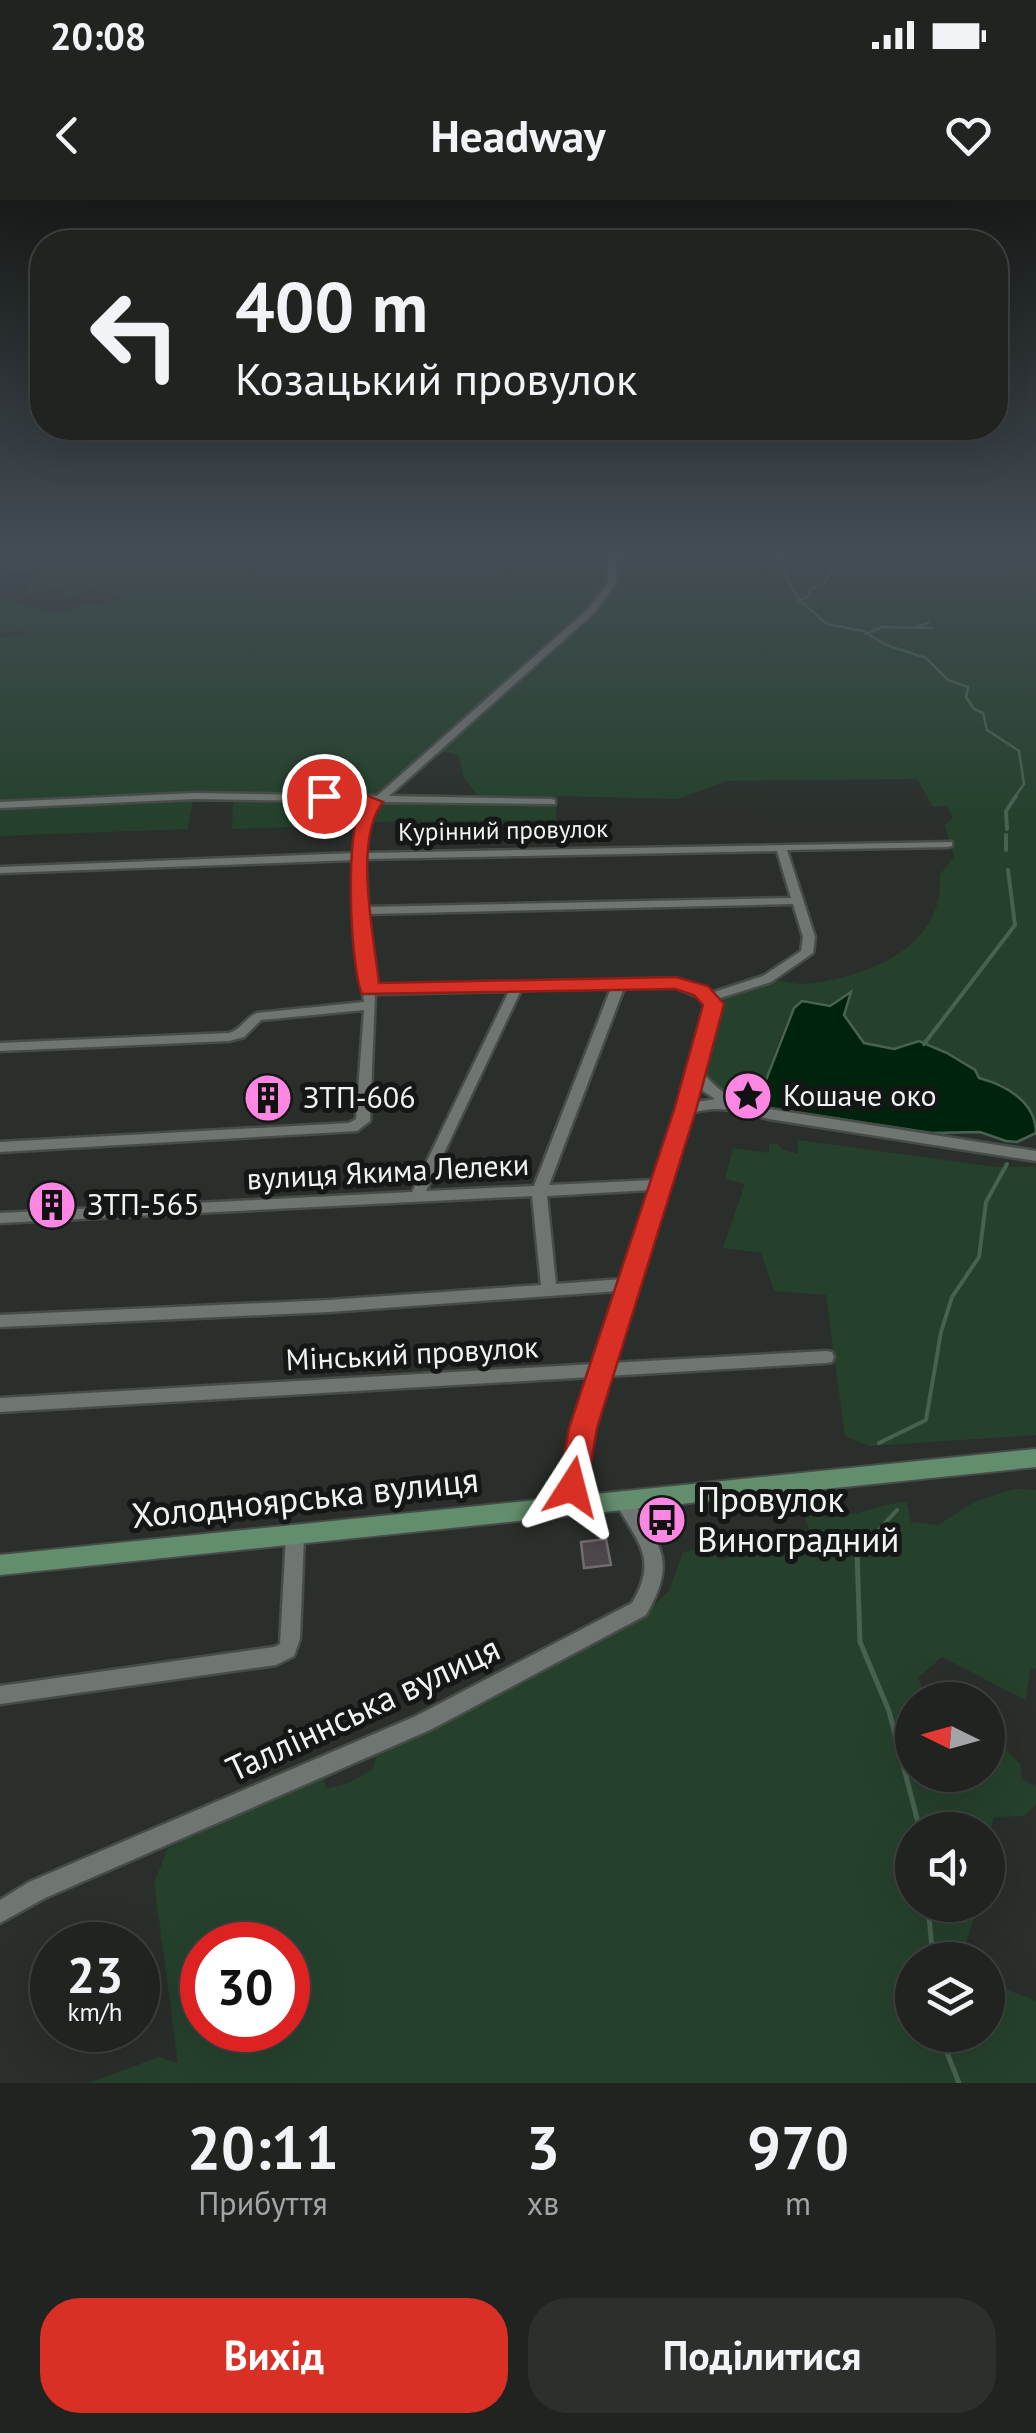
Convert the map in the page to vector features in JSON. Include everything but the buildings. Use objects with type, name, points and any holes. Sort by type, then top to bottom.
[{"type":"main road","name":"Холодноярська вулиця","points":[[0,1566],[1036,1458]]},
{"type":"street","points":[[0,1147],[352,1128],[366,1112],[370,998],[360,858],[369,807],[557,642]]},
{"type":"street","points":[[0,805],[195,796],[356,796],[369,807],[550,802]]},
{"type":"street","name":"Курінний провулок","points":[[0,870],[948,844]]},
{"type":"street","points":[[0,1048],[219,1039],[240,1034],[258,1017],[370,998],[517,986],[676,983],[710,997],[767,979],[807,954],[809,936],[781,847]]},
{"type":"street","points":[[361,912],[798,902]]},
{"type":"street","points":[[550,1291],[539,1192],[619,984]]},
{"type":"street","points":[[416,1198],[517,986]]},
{"type":"street","points":[[573,1505],[575,1461],[600,1370],[685,1110],[713,1012],[710,997]]},
{"type":"street","points":[[696,1072],[708,1088],[728,1102]]},
{"type":"street","points":[[685,1110],[703,1102],[728,1102],[769,1114],[1036,1156]]},
{"type":"street","name":"вулиця Якима Лелеки","points":[[0,1218],[658,1186]]},
{"type":"street","points":[[0,1321],[328,1306],[630,1284]]},
{"type":"street","name":"Мінський провулок","points":[[0,1406],[826,1358]]},
{"type":"street","name":"Талліннська вулиця","points":[[0,1912],[37,1890],[423,1723],[639,1609],[652,1590],[657,1570],[652,1544],[635,1524],[623,1499]]},
{"type":"street","points":[[0,1695],[276,1656],[287,1650],[291,1639],[295,1536]]},
{"type":"shaded area","points":[[0,642],[1036,642],[1036,1121],[1002,1084],[979,1078],[947,1053],[919,1041],[894,1049],[864,1043],[844,1015],[850,993],[830,1006],[803,1001],[795,1009],[772,1062],[762,1100],[767,1108],[722,1089],[702,1067],[722,999],[768,982],[801,984],[853,975],[897,955],[930,922],[938,900],[940,875],[954,856],[945,825],[953,817],[947,806],[933,807],[917,779],[726,781],[678,799],[556,796],[556,820],[358,822],[358,799],[301,800],[296,827],[232,829],[233,802],[193,802],[188,829],[0,836]],"holes":[[[437,750],[459,755],[463,776],[477,795],[391,795]]]},
{"type":"shaded area","points":[[851,992],[844,1015],[864,1043],[894,1049],[919,1041],[947,1053],[975,1070],[979,1078],[1018,1096],[1031,1112],[1036,1133],[1017,1142],[1006,1141],[980,1132],[932,1133],[767,1108],[762,1101],[766,1080],[794,1008],[802,1001],[830,1006]]},
{"type":"shaded area","points":[[798,1140],[996,1167],[1036,1167],[1036,1435],[869,1446],[845,1436],[826,1295],[774,1291],[761,1253],[723,1248],[745,1184],[725,1179],[733,1148],[769,1153],[769,1144],[778,1144],[783,1150],[798,1154]]},
{"type":"shaded area","points":[[1014,1489],[1036,1490],[1036,1669],[1031,1668],[1025,1700],[1005,1690],[1005,1682],[990,1682],[942,1657],[918,1678],[920,1682],[895,1682],[895,1792],[1005,1792],[1005,1749],[1020,1764],[1022,1779],[1036,1787],[1036,1805],[1024,1816],[1005,1817],[1005,1812],[895,1812],[895,1922],[973,1922],[966,1942],[895,1942],[895,2052],[1005,2052],[1005,1989],[1036,2001],[1036,2083],[89,2083],[159,2057],[178,2063],[154,1883],[168,1848],[323,1776],[326,1789],[349,1783],[373,1769],[377,1753],[464,1713],[647,1612],[669,1591],[683,1552],[706,1547],[721,1560],[809,1529],[800,1497],[819,1495],[834,1517],[907,1502],[911,1522],[938,1525],[974,1502]]},
{"type":"waterway","points":[[881,642],[926,658],[948,680],[968,687],[966,697],[974,709],[983,713],[987,730],[1019,751],[1024,784],[1014,798]]},
{"type":"waterway","points":[[1007,829],[1006,811],[1016,796]]},
{"type":"waterway","points":[[1006,835],[1006,850]]},
{"type":"waterway","points":[[924,1044],[1015,925],[1008,870]]},
{"type":"waterway","points":[[879,1443],[926,1420],[941,1332],[952,1297],[979,1257],[986,1202],[1007,1164]]},
{"type":"waterway","points":[[873,1536],[897,1510]]},
{"type":"waterway","points":[[876,1533],[857,1553],[860,1642],[889,1711],[915,1812]]},
{"type":"waterway","points":[[930,1922],[931,1942]]},
{"type":"waterway","points":[[947,2052],[959,2083]]},
{"type":"place","name":"Кошаче око","points":[[748,1096]]},
{"type":"place","name":"ЗТП-606","points":[[268,1098]]},
{"type":"place","name":"ЗТП-565","points":[[52,1205]]},
{"type":"place","name":"Провулок Виноградний","points":[[662,1520]]},
{"type":"route","points":[[324,796],[356,796],[374,802],[365,812],[358,869],[370,990],[676,983],[701,991],[714,1004],[685,1110],[600,1370],[575,1461],[572,1487]]}]
